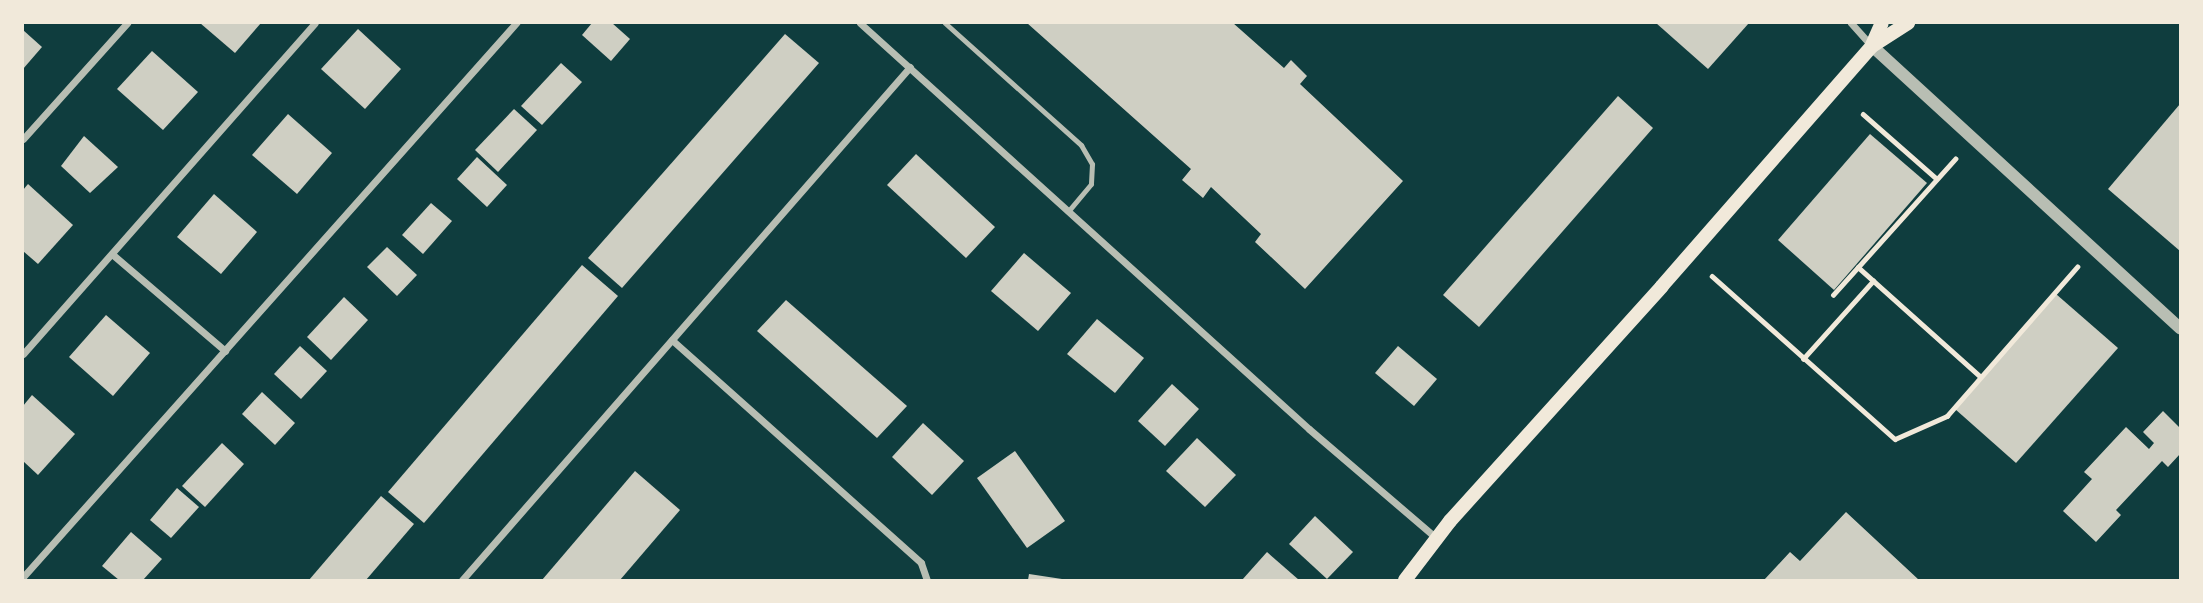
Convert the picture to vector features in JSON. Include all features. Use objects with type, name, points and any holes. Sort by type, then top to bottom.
[{"type":"main road","points":[[1872,46],[1882,23]]},
{"type":"main road","points":[[1405,580],[1422,561],[1436,538],[1872,46],[1908,23]]},
{"type":"street","points":[[23,139],[127,23]]},
{"type":"street","points":[[23,354],[316,23]]},
{"type":"street","points":[[23,577],[516,23]]},
{"type":"street","points":[[860,23],[1309,429],[1436,538]]},
{"type":"street","points":[[1851,23],[1872,46],[2180,328]]},
{"type":"street","points":[[462,580],[910,67]]},
{"type":"street","points":[[112,254],[225,351]]},
{"type":"street","points":[[672,340],[921,563],[927,580]]},
{"type":"lane","points":[[945,23],[1081,145],[1092,163],[1091,184],[1068,211]]},
{"type":"path","points":[[1863,114],[1937,179]]},
{"type":"path","points":[[1833,295],[1955,159]]},
{"type":"path","points":[[1858,267],[1980,376]]},
{"type":"path","points":[[1712,276],[1895,439],[1947,416],[2077,267]]},
{"type":"path","points":[[1803,359],[1873,281]]},
{"type":"building","points":[[200,23],[261,23],[235,53]]},
{"type":"building","points":[[592,23],[612,23],[630,39],[611,61],[582,35]]},
{"type":"building","points":[[1027,23],[1233,23],[1284,68],[1291,60],[1307,76],[1300,84],[1403,181],[1305,289],[1255,242],[1261,234],[1211,187],[1203,198],[1182,180],[1191,169]]},
{"type":"building","points":[[1656,23],[1749,23],[1708,69]]},
{"type":"building","points":[[358,29],[401,69],[365,109],[321,69]]},
{"type":"building","points":[[23,30],[42,47],[23,69]]},
{"type":"building","points":[[785,34],[819,63],[622,288],[588,258]]},
{"type":"building","points":[[152,51],[198,92],[163,130],[117,89]]},
{"type":"building","points":[[561,63],[582,82],[542,125],[521,106]]},
{"type":"building","points":[[1618,96],[1653,128],[1479,327],[1443,295]]},
{"type":"building","points":[[2180,104],[2180,251],[2108,189]]},
{"type":"building","points":[[514,109],[537,130],[498,172],[475,150]]},
{"type":"building","points":[[288,114],[332,153],[297,194],[252,155]]},
{"type":"building","points":[[1870,134],[1927,183],[1834,290],[1778,240]]},
{"type":"building","points":[[84,136],[118,167],[90,193],[61,166]]},
{"type":"building","points":[[916,154],[995,227],[966,258],[887,185]]},
{"type":"building","points":[[477,157],[507,185],[487,207],[457,179]]},
{"type":"building","points":[[28,184],[73,225],[38,264],[23,251],[23,190]]},
{"type":"building","points":[[214,194],[257,232],[221,274],[177,237]]},
{"type":"building","points":[[431,203],[452,221],[423,254],[402,235]]},
{"type":"building","points":[[387,247],[417,275],[397,296],[367,267]]},
{"type":"building","points":[[1024,253],[1071,293],[1038,331],[991,291]]},
{"type":"building","points":[[582,265],[618,296],[424,523],[388,492]]},
{"type":"building","points":[[2056,294],[2118,348],[2016,463],[1955,409]]},
{"type":"building","points":[[344,297],[368,320],[331,360],[307,337]]},
{"type":"building","points":[[786,300],[907,406],[877,438],[757,331]]},
{"type":"building","points":[[106,315],[150,353],[113,396],[69,357]]},
{"type":"building","points":[[1097,319],[1144,358],[1115,393],[1067,354]]},
{"type":"building","points":[[300,346],[327,371],[301,399],[274,374]]},
{"type":"building","points":[[1398,346],[1437,379],[1414,406],[1375,373]]},
{"type":"building","points":[[1172,384],[1199,409],[1165,446],[1138,421]]},
{"type":"building","points":[[262,392],[295,423],[275,445],[242,414]]},
{"type":"building","points":[[32,395],[75,434],[38,475],[23,461],[23,406]]},
{"type":"building","points":[[2163,411],[2180,428],[2180,454],[2168,467],[2162,461],[2116,510],[2121,515],[2096,542],[2063,511],[2092,479],[2084,472],[2126,427],[2149,449],[2154,443],[2143,432]]},
{"type":"building","points":[[923,423],[964,461],[932,495],[892,457]]},
{"type":"building","points":[[1197,438],[1236,475],[1205,507],[1166,471]]},
{"type":"building","points":[[222,443],[244,464],[205,507],[182,486]]},
{"type":"building","points":[[1015,451],[1065,521],[1027,548],[977,478]]},
{"type":"building","points":[[635,471],[680,510],[620,580],[542,580]]},
{"type":"building","points":[[177,488],[199,507],[171,538],[150,520]]},
{"type":"building","points":[[381,496],[414,524],[366,580],[309,580]]},
{"type":"building","points":[[1846,512],[1919,580],[1764,580],[1790,552],[1800,561]]},
{"type":"building","points":[[1315,516],[1353,552],[1327,579],[1289,544]]},
{"type":"building","points":[[131,532],[162,559],[143,580],[119,580],[102,566]]},
{"type":"building","points":[[1267,552],[1299,580],[1242,580]]},
{"type":"building","points":[[1029,574],[1062,579],[1028,580]]}]
